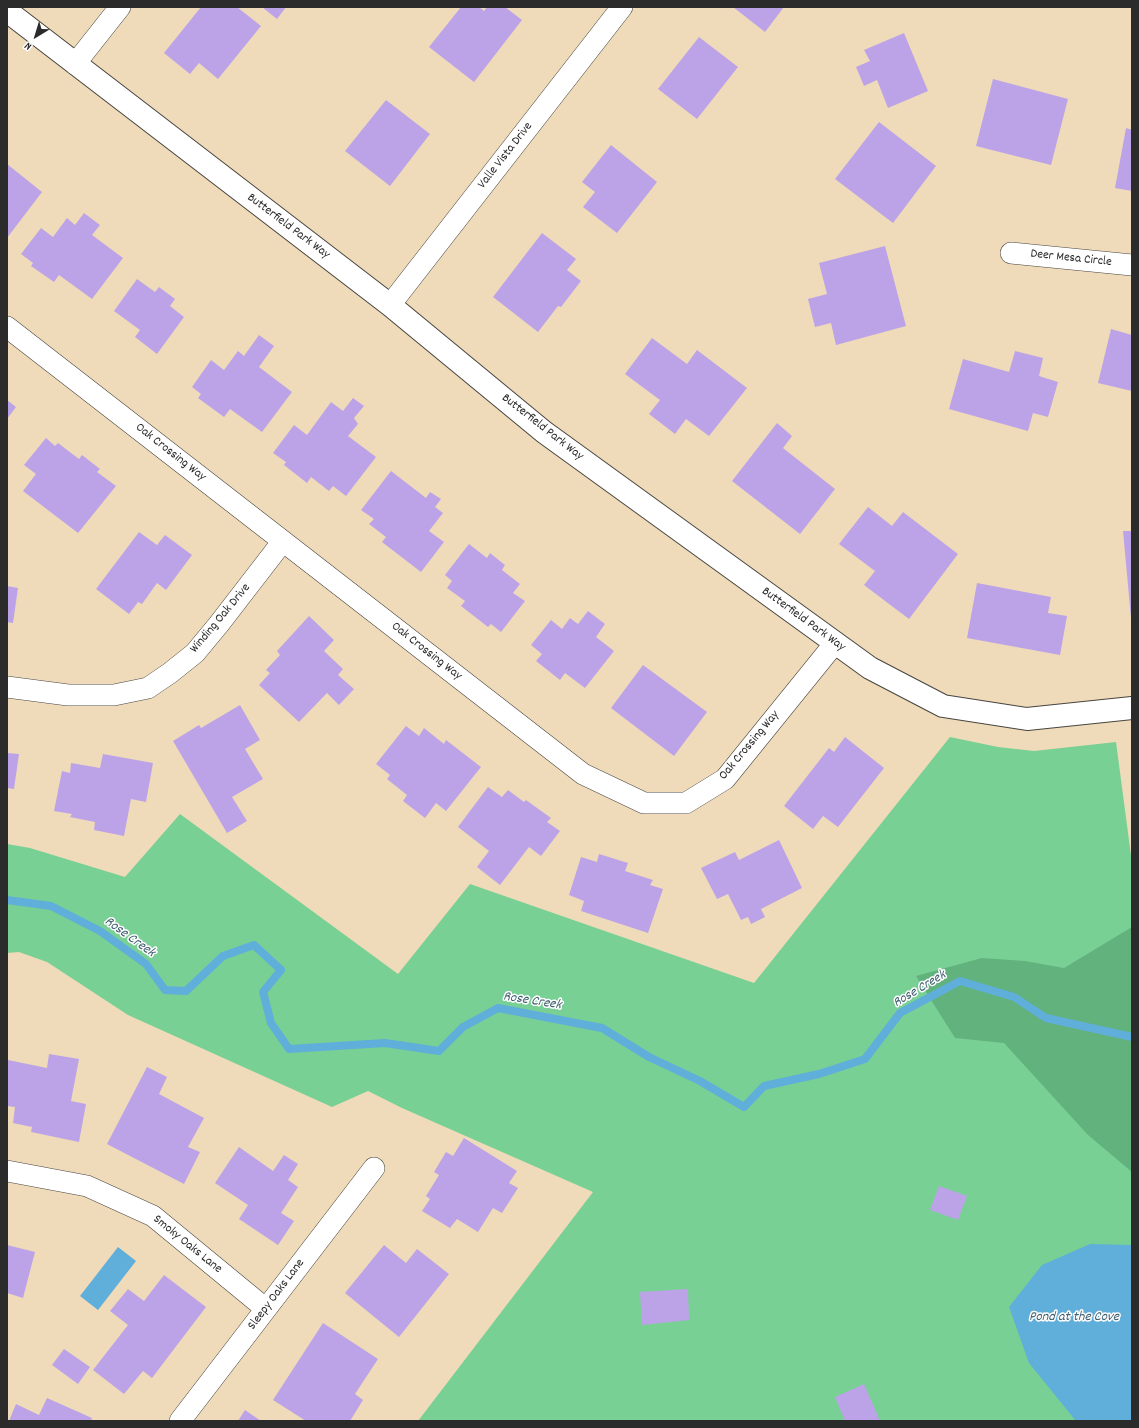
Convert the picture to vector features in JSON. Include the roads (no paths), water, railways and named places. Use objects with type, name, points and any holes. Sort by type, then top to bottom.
[{"type":"street","points":[[75,64],[120,7]]},
{"type":"street","name":"Valle Vista Drive","points":[[390,305],[622,7]]},
{"type":"street","name":"Butterfield Park Way","points":[[7,12],[390,305],[544,432],[870,668],[943,706],[1028,719],[1132,708]]},
{"type":"street","name":"Deer Mesa Circle","points":[[1011,253],[1132,265]]},
{"type":"street","name":"Oak Crossing Way","points":[[7,327],[583,774],[644,803],[686,803],[725,779],[834,643]]},
{"type":"street","name":"Winding Oak Drive","points":[[7,687],[68,695],[114,695],[148,688],[170,673],[194,653],[219,624],[284,541]]},
{"type":"street","name":"Sleepy Oaks Lane","points":[[180,1421],[374,1168]]},
{"type":"street","name":"Smoky Oaks Lane","points":[[7,1171],[86,1186],[152,1216],[266,1309]]},
{"type":"water","name":"Pond at the Cove","points":[[1090,1244],[1132,1245],[1132,1421],[1076,1421],[1029,1363],[1009,1307],[1042,1265]]},
{"type":"water","points":[[118,1247],[136,1261],[98,1310],[80,1296]]},
{"type":"waterway","name":"Rose Creek","points":[[7,900],[51,906],[100,931],[146,964],[165,990],[186,991],[223,956],[254,945],[281,970],[263,992],[271,1023],[289,1049],[385,1043],[439,1051],[463,1027],[498,1008],[602,1028],[649,1057],[700,1081],[744,1107],[764,1086],[819,1074],[865,1059],[900,1013],[960,981],[1014,997],[1046,1018],[1132,1037]]}]
